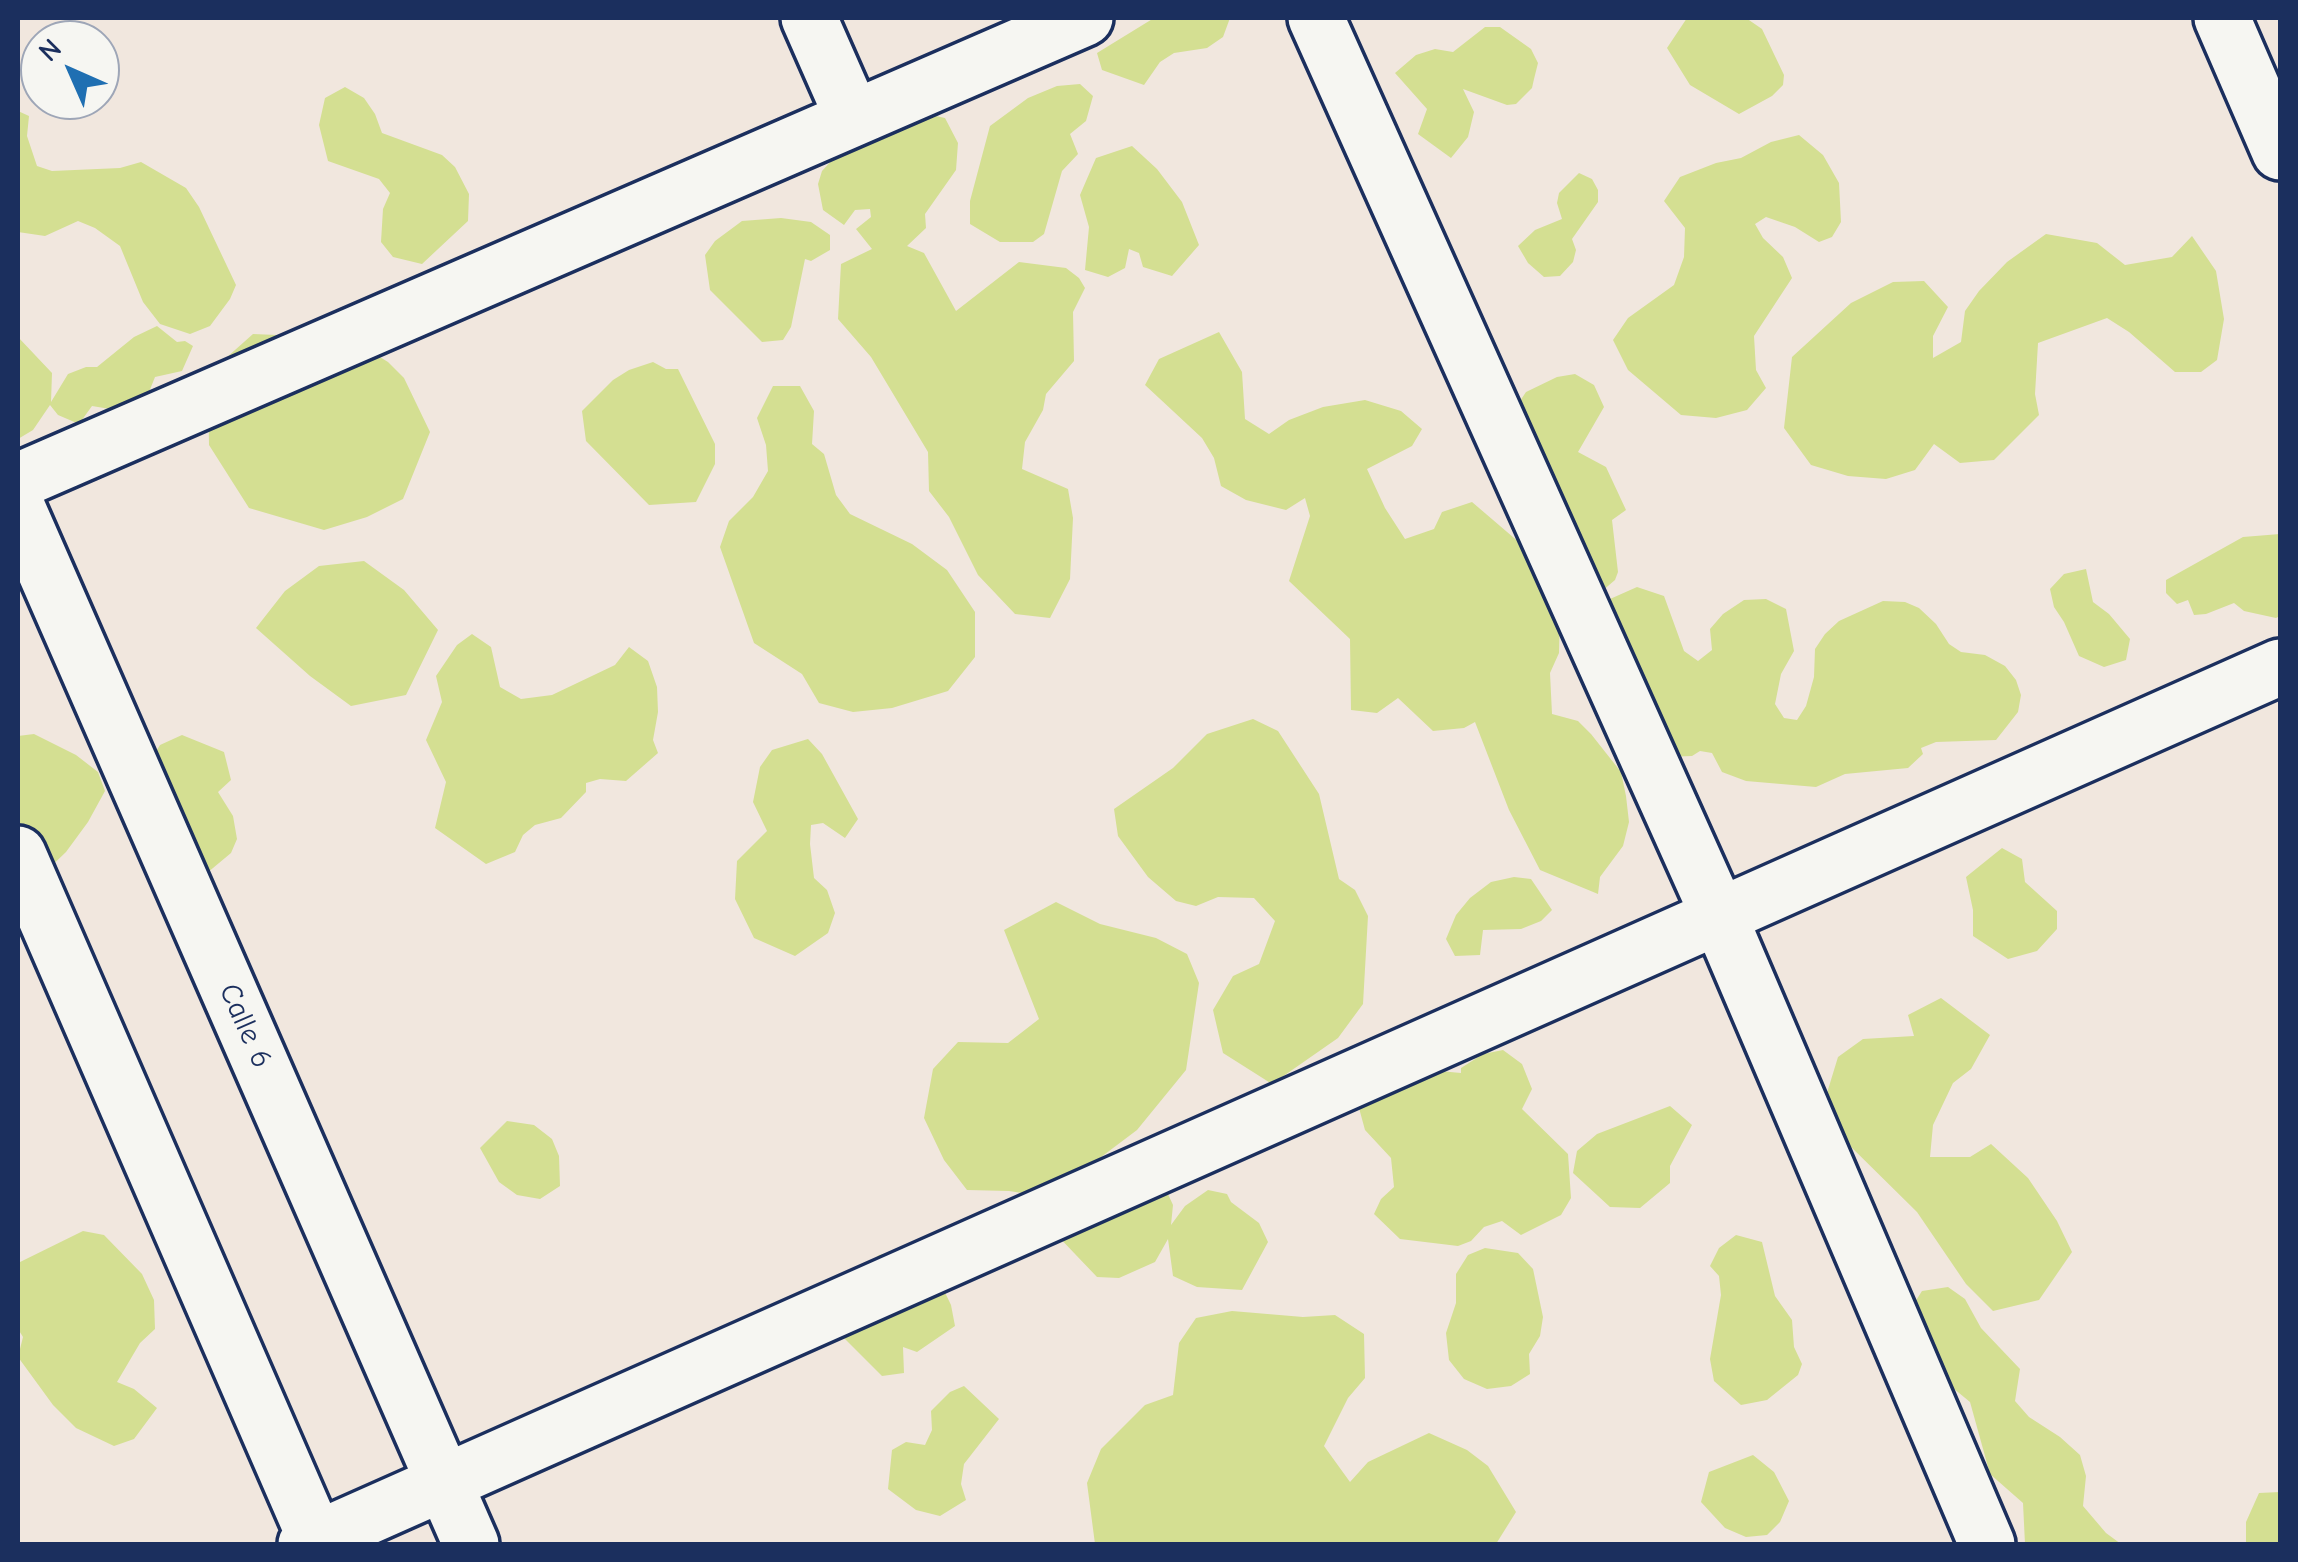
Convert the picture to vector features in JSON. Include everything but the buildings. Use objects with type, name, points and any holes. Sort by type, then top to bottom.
[{"type":"street","points":[[810,18],[853,118]]},
{"type":"street","points":[[18,481],[1085,18]]},
{"type":"street","points":[[1316,18],[1719,916],[1987,1544]]},
{"type":"street","points":[[2222,18],[2280,152]]},
{"type":"street","name":"Calle 6","points":[[18,508],[472,1544]]},
{"type":"street","points":[[18,854],[313,1543],[2280,668]]},
{"type":"green space","points":[[1154,18],[1230,18],[1223,37],[1207,48],[1174,53],[1160,62],[1144,85],[1102,70],[1097,53]]},
{"type":"green space","points":[[1687,18],[1746,18],[1762,29],[1784,75],[1783,85],[1772,96],[1739,114],[1690,85],[1667,48]]},
{"type":"green space","points":[[1485,27],[1500,27],[1531,49],[1538,63],[1532,88],[1516,104],[1507,105],[1463,89],[1474,112],[1468,137],[1451,158],[1418,134],[1427,109],[1395,73],[1416,55],[1435,49],[1453,52]]},
{"type":"green space","points":[[1080,84],[1093,96],[1086,121],[1070,134],[1078,154],[1062,171],[1044,234],[1033,242],[1000,242],[970,224],[970,201],[990,126],[1028,98],[1057,86]]},
{"type":"green space","points":[[345,87],[364,98],[382,133],[442,155],[455,167],[469,194],[468,221],[422,264],[393,257],[381,242],[383,209],[390,193],[379,179],[328,161],[319,125],[325,98]]},
{"type":"green space","points":[[18,111],[20,120],[29,120],[27,136],[37,166],[52,171],[120,168],[141,162],[186,188],[236,285],[210,326],[190,334],[160,324],[143,302],[120,246],[95,228],[78,221],[45,236],[18,232]]},
{"type":"green space","points":[[922,113],[945,118],[958,143],[956,170],[925,214],[926,228],[907,246],[924,253],[956,311],[1019,262],[1066,268],[1085,288],[1073,312],[1074,361],[1046,394],[1043,410],[1025,442],[1022,469],[1068,489],[1073,518],[1070,579],[1050,618],[1015,614],[978,575],[949,517],[929,491],[928,452],[871,357],[838,319],[841,264],[872,249],[856,229],[871,217],[870,209],[855,210],[844,225],[823,210],[818,184],[822,171],[843,148]]},
{"type":"green space","points":[[1799,135],[1823,155],[1839,183],[1841,222],[1832,237],[1819,242],[1795,227],[1766,217],[1755,224],[1783,257],[1792,278],[1754,336],[1756,370],[1766,388],[1747,410],[1716,418],[1681,415],[1628,370],[1613,340],[1628,318],[1674,285],[1684,257],[1685,228],[1664,201],[1680,177]]},
{"type":"green space","points":[[1132,146],[1157,169],[1182,202],[1199,245],[1172,276],[1143,267],[1139,253],[1129,249],[1125,268],[1108,277],[1085,270],[1089,227],[1080,195],[1096,158]]},
{"type":"green space","points":[[1579,173],[1592,179],[1598,190],[1598,202],[1572,239],[1576,250],[1573,262],[1560,276],[1544,277],[1528,263],[1518,246],[1535,230],[1562,219],[1557,203],[1559,193]]},
{"type":"green space","points":[[781,218],[811,222],[830,235],[830,250],[811,261],[805,259],[791,327],[783,340],[762,342],[710,290],[705,255],[715,241],[742,221]]},
{"type":"green space","points":[[2046,234],[2097,243],[2125,265],[2172,257],[2192,236],[2216,271],[2224,319],[2217,360],[2201,372],[2175,372],[2107,318],[2038,343],[2035,394],[2039,415],[1994,460],[1960,463],[1934,444],[1915,470],[1886,479],[1848,476],[1811,465],[1784,428],[1792,357],[1851,303],[1893,282],[1924,281],[1948,307],[1933,336],[1933,358],[1961,342],[1965,311],[1979,291],[2007,262]]},
{"type":"green space","points":[[157,326],[177,342],[193,346],[182,371],[155,377],[149,392],[110,409],[92,406],[79,424],[58,415],[50,405],[33,430],[18,439],[18,337],[52,373],[51,402],[68,374],[97,367],[134,337]]},
{"type":"green space","points":[[1219,332],[1242,372],[1245,419],[1269,434],[1289,420],[1323,407],[1365,400],[1401,411],[1422,429],[1412,446],[1367,469],[1405,539],[1434,529],[1442,512],[1472,502],[1548,567],[1520,401],[1526,392],[1557,377],[1575,374],[1594,385],[1604,407],[1578,452],[1606,467],[1626,510],[1612,520],[1618,572],[1615,580],[1581,609],[1560,612],[1559,653],[1550,673],[1552,714],[1578,721],[1621,772],[1629,822],[1623,846],[1600,877],[1598,894],[1540,870],[1509,810],[1475,722],[1464,728],[1433,731],[1398,698],[1377,713],[1351,710],[1350,639],[1289,581],[1310,516],[1305,498],[1286,510],[1246,500],[1221,486],[1214,458],[1202,438],[1145,385],[1159,359]]},
{"type":"green space","points":[[253,334],[349,338],[388,362],[404,378],[430,432],[403,499],[367,517],[324,530],[249,508],[209,445],[208,374]]},
{"type":"green space","points":[[653,362],[666,369],[678,369],[715,444],[715,464],[696,502],[649,505],[586,441],[582,411],[613,380]]},
{"type":"green space","points":[[773,386],[800,386],[814,411],[812,444],[824,454],[836,495],[850,514],[912,544],[947,570],[975,612],[975,657],[948,691],[892,708],[853,712],[819,703],[802,674],[754,643],[720,547],[729,521],[753,497],[768,471],[766,445],[757,418]]},
{"type":"green space","points":[[2280,534],[2280,616],[2244,611],[2234,603],[2194,615],[2188,600],[2177,604],[2166,593],[2166,580],[2243,537]]},
{"type":"green space","points":[[364,561],[404,590],[438,630],[406,695],[351,706],[256,628],[285,591],[319,566]]},
{"type":"green space","points":[[2086,569],[2093,602],[2130,639],[2126,660],[2104,667],[2079,656],[2054,607],[2050,589],[2064,574]]},
{"type":"green space","points":[[1637,587],[1664,596],[1684,651],[1698,661],[1712,650],[1710,629],[1744,600],[1766,599],[1786,609],[1794,651],[1781,674],[1775,704],[1784,718],[1797,720],[1806,706],[1814,677],[1815,649],[1825,634],[1839,621],[1883,601],[1905,602],[1919,608],[1949,644],[1961,652],[1985,655],[2005,666],[2021,695],[2018,712],[1996,740],[1936,742],[1921,748],[1923,754],[1908,768],[1845,774],[1816,787],[1746,781],[1722,772],[1712,753],[1700,751],[1692,756],[1666,757],[1587,623],[1610,599]]},
{"type":"green space","points":[[472,634],[491,647],[500,687],[521,699],[552,695],[615,665],[629,647],[648,661],[657,687],[653,740],[658,753],[626,781],[600,779],[586,783],[586,792],[561,818],[535,825],[523,835],[515,852],[486,864],[435,828],[446,782],[426,740],[442,702],[436,676],[457,645]]},
{"type":"green space","points":[[1253,719],[1278,731],[1319,794],[1339,879],[1355,890],[1368,916],[1363,1004],[1338,1038],[1272,1084],[1223,1053],[1213,1010],[1233,976],[1259,964],[1275,921],[1254,898],[1218,897],[1196,906],[1176,901],[1148,877],[1118,836],[1114,809],[1173,768],[1207,734]]},
{"type":"green space","points":[[34,734],[76,755],[98,772],[105,791],[66,852],[39,878],[18,883],[18,736]]},
{"type":"green space","points":[[182,735],[224,752],[231,780],[218,792],[233,816],[237,839],[231,853],[207,873],[152,758],[160,745]]},
{"type":"green space","points":[[808,739],[822,754],[858,819],[845,838],[823,823],[811,825],[814,878],[827,890],[835,913],[828,933],[795,956],[754,938],[735,899],[737,861],[767,831],[753,802],[760,767],[772,750]]},
{"type":"green space","points":[[2002,848],[2022,859],[2025,882],[2057,911],[2057,929],[2037,951],[2008,959],[1973,936],[1973,910],[1966,877]]},
{"type":"green space","points":[[1514,877],[1531,879],[1552,910],[1541,921],[1521,929],[1483,930],[1480,955],[1455,956],[1446,939],[1456,915],[1491,882]]},
{"type":"green space","points":[[1056,902],[1100,924],[1156,938],[1187,954],[1199,983],[1186,1070],[1137,1130],[1048,1197],[967,1190],[944,1160],[924,1118],[933,1069],[958,1042],[1008,1043],[1039,1019],[1004,930]]},
{"type":"green space","points":[[1941,998],[1990,1035],[1971,1069],[1953,1083],[1933,1125],[1930,1157],[1970,1157],[1991,1144],[2028,1178],[2072,1252],[2039,1300],[1993,1311],[1966,1284],[1917,1212],[1844,1140],[1823,1106],[1838,1057],[1863,1039],[1914,1036],[1908,1015]]},
{"type":"green space","points":[[1503,1050],[1522,1064],[1532,1089],[1522,1109],[1568,1154],[1571,1198],[1561,1215],[1521,1235],[1502,1221],[1484,1227],[1471,1241],[1458,1246],[1400,1239],[1374,1214],[1381,1199],[1394,1187],[1391,1158],[1365,1130],[1359,1108],[1374,1093],[1418,1069],[1461,1073],[1461,1068],[1483,1054]]},
{"type":"green space","points":[[1670,1106],[1692,1125],[1670,1166],[1670,1183],[1640,1208],[1610,1207],[1573,1173],[1577,1151],[1597,1134]]},
{"type":"green space","points":[[507,1121],[534,1125],[552,1139],[559,1156],[560,1186],[540,1199],[517,1195],[499,1182],[480,1148]]},
{"type":"green space","points":[[1162,1181],[1173,1205],[1171,1225],[1185,1206],[1208,1190],[1227,1194],[1231,1202],[1259,1223],[1268,1242],[1242,1290],[1197,1287],[1173,1276],[1168,1239],[1155,1262],[1119,1278],[1097,1277],[1054,1232]]},
{"type":"green space","points":[[83,1231],[104,1235],[142,1274],[154,1300],[155,1329],[140,1343],[117,1382],[134,1389],[157,1408],[134,1439],[114,1446],[76,1428],[53,1405],[18,1357],[23,1337],[18,1329],[18,1263]]},
{"type":"green space","points":[[1736,1235],[1762,1242],[1775,1296],[1792,1320],[1794,1347],[1802,1364],[1798,1375],[1767,1400],[1741,1405],[1714,1381],[1710,1359],[1721,1295],[1719,1276],[1710,1266],[1719,1248]]},
{"type":"green space","points":[[1485,1248],[1518,1253],[1533,1269],[1543,1317],[1540,1336],[1529,1354],[1530,1374],[1511,1386],[1487,1389],[1464,1379],[1449,1360],[1446,1333],[1456,1303],[1456,1274],[1468,1255]]},
{"type":"green space","points":[[905,1249],[938,1278],[951,1305],[955,1326],[917,1352],[903,1347],[904,1373],[882,1376],[839,1333],[844,1283],[879,1255]]},
{"type":"green space","points":[[1948,1287],[1965,1299],[1981,1328],[2020,1369],[2015,1401],[2029,1417],[2080,1455],[2086,1476],[2083,1506],[2121,1544],[2025,1544],[2023,1503],[1990,1474],[1970,1402],[1903,1347],[1908,1313],[1922,1291]]},
{"type":"green space","points":[[1232,1311],[1303,1317],[1335,1315],[1364,1334],[1365,1378],[1348,1398],[1324,1446],[1350,1482],[1368,1462],[1429,1433],[1467,1450],[1488,1466],[1516,1512],[1496,1544],[1095,1544],[1087,1483],[1101,1449],[1145,1405],[1173,1395],[1179,1343],[1196,1318]]},
{"type":"green space","points":[[964,1386],[999,1419],[964,1464],[961,1484],[966,1500],[940,1516],[916,1510],[888,1489],[892,1450],[906,1442],[925,1445],[932,1430],[931,1411],[950,1392]]},
{"type":"green space","points":[[1753,1455],[1774,1472],[1789,1501],[1780,1522],[1767,1535],[1746,1537],[1725,1528],[1701,1502],[1709,1472]]},
{"type":"green space","points":[[2280,1492],[2280,1544],[2246,1544],[2246,1522],[2259,1493]]}]
